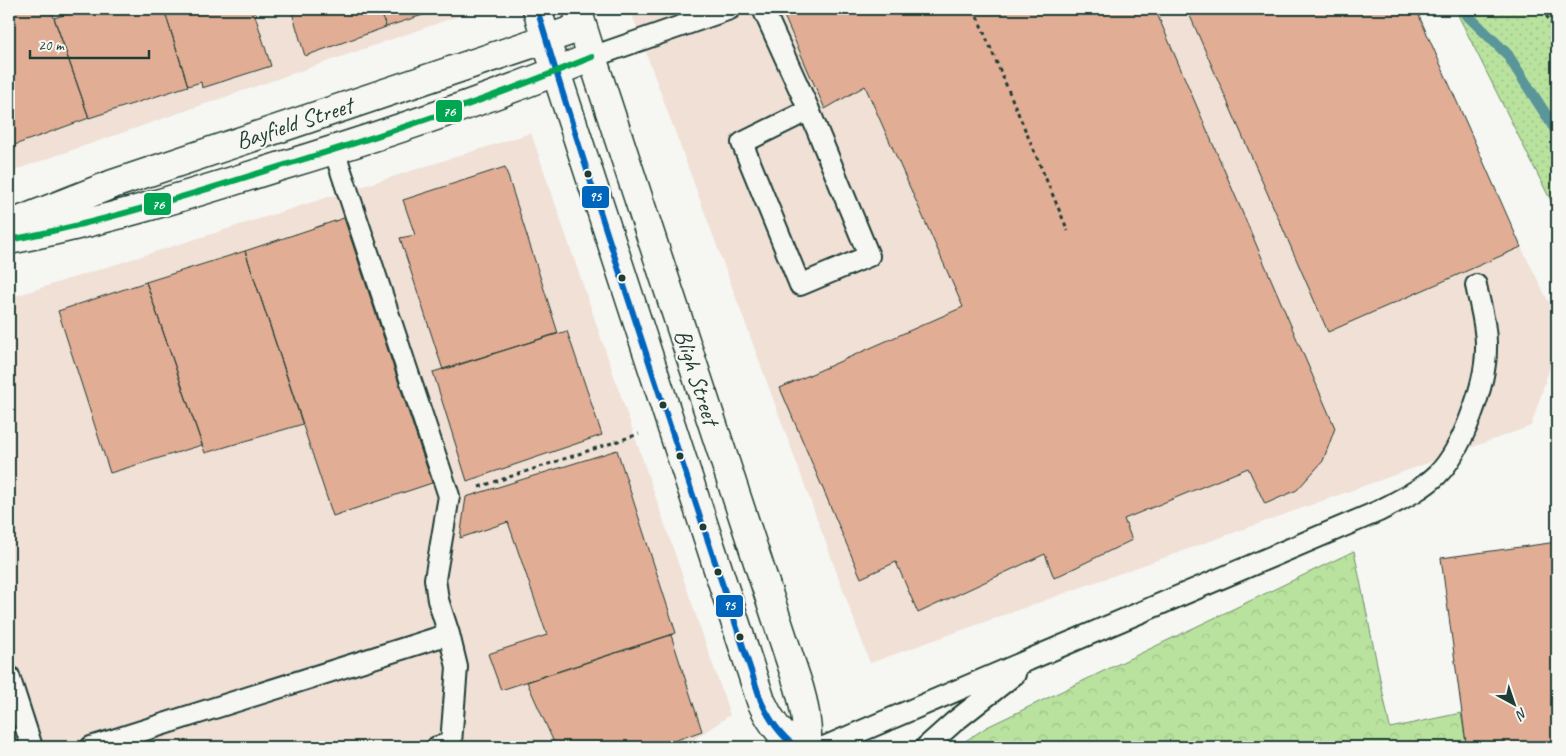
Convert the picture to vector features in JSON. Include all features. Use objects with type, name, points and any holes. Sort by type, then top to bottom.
[{"type":"street","name":"Bligh Street","points":[[537,9],[669,424],[761,700],[768,716],[779,731],[796,747]]},
{"type":"street","name":"Bligh Street","points":[[580,18],[799,686],[804,704],[807,747]]},
{"type":"street","name":"Bayfield Street","points":[[9,225],[113,184],[546,38],[580,18]]},
{"type":"street","name":"Bayfield Street","points":[[9,240],[98,221],[334,150],[556,72],[592,57]]},
{"type":"lane","points":[[592,57],[730,9]]},
{"type":"lane","points":[[763,9],[809,110],[869,256],[800,285],[742,143],[809,110]]},
{"type":"lane","points":[[334,150],[449,496],[435,579],[438,600],[449,634],[456,667],[451,743],[436,747]]},
{"type":"lane","points":[[824,747],[1379,511],[1419,489],[1438,473],[1457,448],[1470,419],[1482,383],[1486,350],[1484,324],[1476,285]]},
{"type":"lane","points":[[91,747],[449,634]]},
{"type":"lane","points":[[926,747],[1038,656]]},
{"type":"lane","points":[[9,676],[32,747]]},
{"type":"path","points":[[974,9],[1068,231]]},
{"type":"path","points":[[1542,9],[1557,32]]},
{"type":"path","points":[[449,496],[669,424]]},
{"type":"shaded area","points":[[9,9],[479,9],[9,172]]},
{"type":"shaded area","points":[[630,9],[1416,9],[1521,247],[1557,319],[1557,345],[1531,426],[870,663]]},
{"type":"shaded area","points":[[531,133],[730,715],[683,747],[9,747],[9,298]]},
{"type":"green space","points":[[1455,9],[1557,9],[1557,213]]},
{"type":"green space","points":[[1354,551],[1390,728],[1461,713],[1466,743],[1463,747],[956,747],[987,727]]},
{"type":"building","points":[[9,9],[51,9],[89,118],[9,147]]},
{"type":"building","points":[[82,9],[164,9],[188,86],[89,118],[54,18]]},
{"type":"building","points":[[164,9],[253,9],[271,66],[202,88],[201,82],[188,86]]},
{"type":"building","points":[[291,9],[380,9],[386,27],[305,56]]},
{"type":"building","points":[[380,9],[441,9],[386,27]]},
{"type":"building","points":[[781,9],[1155,9],[1335,428],[1323,461],[1297,490],[1265,504],[1248,468],[1124,519],[1132,540],[1054,578],[1045,554],[918,613],[896,562],[861,578],[780,388],[963,307],[865,86],[825,109]]},
{"type":"building","points":[[1187,9],[1416,9],[1521,247],[1328,332]]},
{"type":"building","points":[[505,167],[558,333],[443,370],[400,238],[415,235],[403,200]]},
{"type":"building","points":[[344,218],[432,483],[333,516],[245,251]]},
{"type":"building","points":[[245,251],[303,424],[205,453],[146,282]]},
{"type":"building","points":[[146,282],[202,445],[110,473],[58,311]]},
{"type":"building","points":[[567,331],[602,435],[467,481],[433,372]]},
{"type":"building","points":[[617,450],[676,633],[501,690],[488,654],[547,635],[508,522],[460,538],[466,497]]},
{"type":"building","points":[[1557,542],[1557,747],[1463,747],[1466,743],[1441,558]]},
{"type":"building","points":[[671,635],[702,731],[657,747],[556,747],[527,682]]},
{"type":"waterway","points":[[1462,10],[1507,54],[1557,132]]},
{"type":"transit line","name":"95","points":[[537,9],[619,269],[761,701],[776,726],[796,747]]},
{"type":"transit line","name":"76","points":[[9,240],[144,208],[318,155],[476,102],[592,57]]}]
